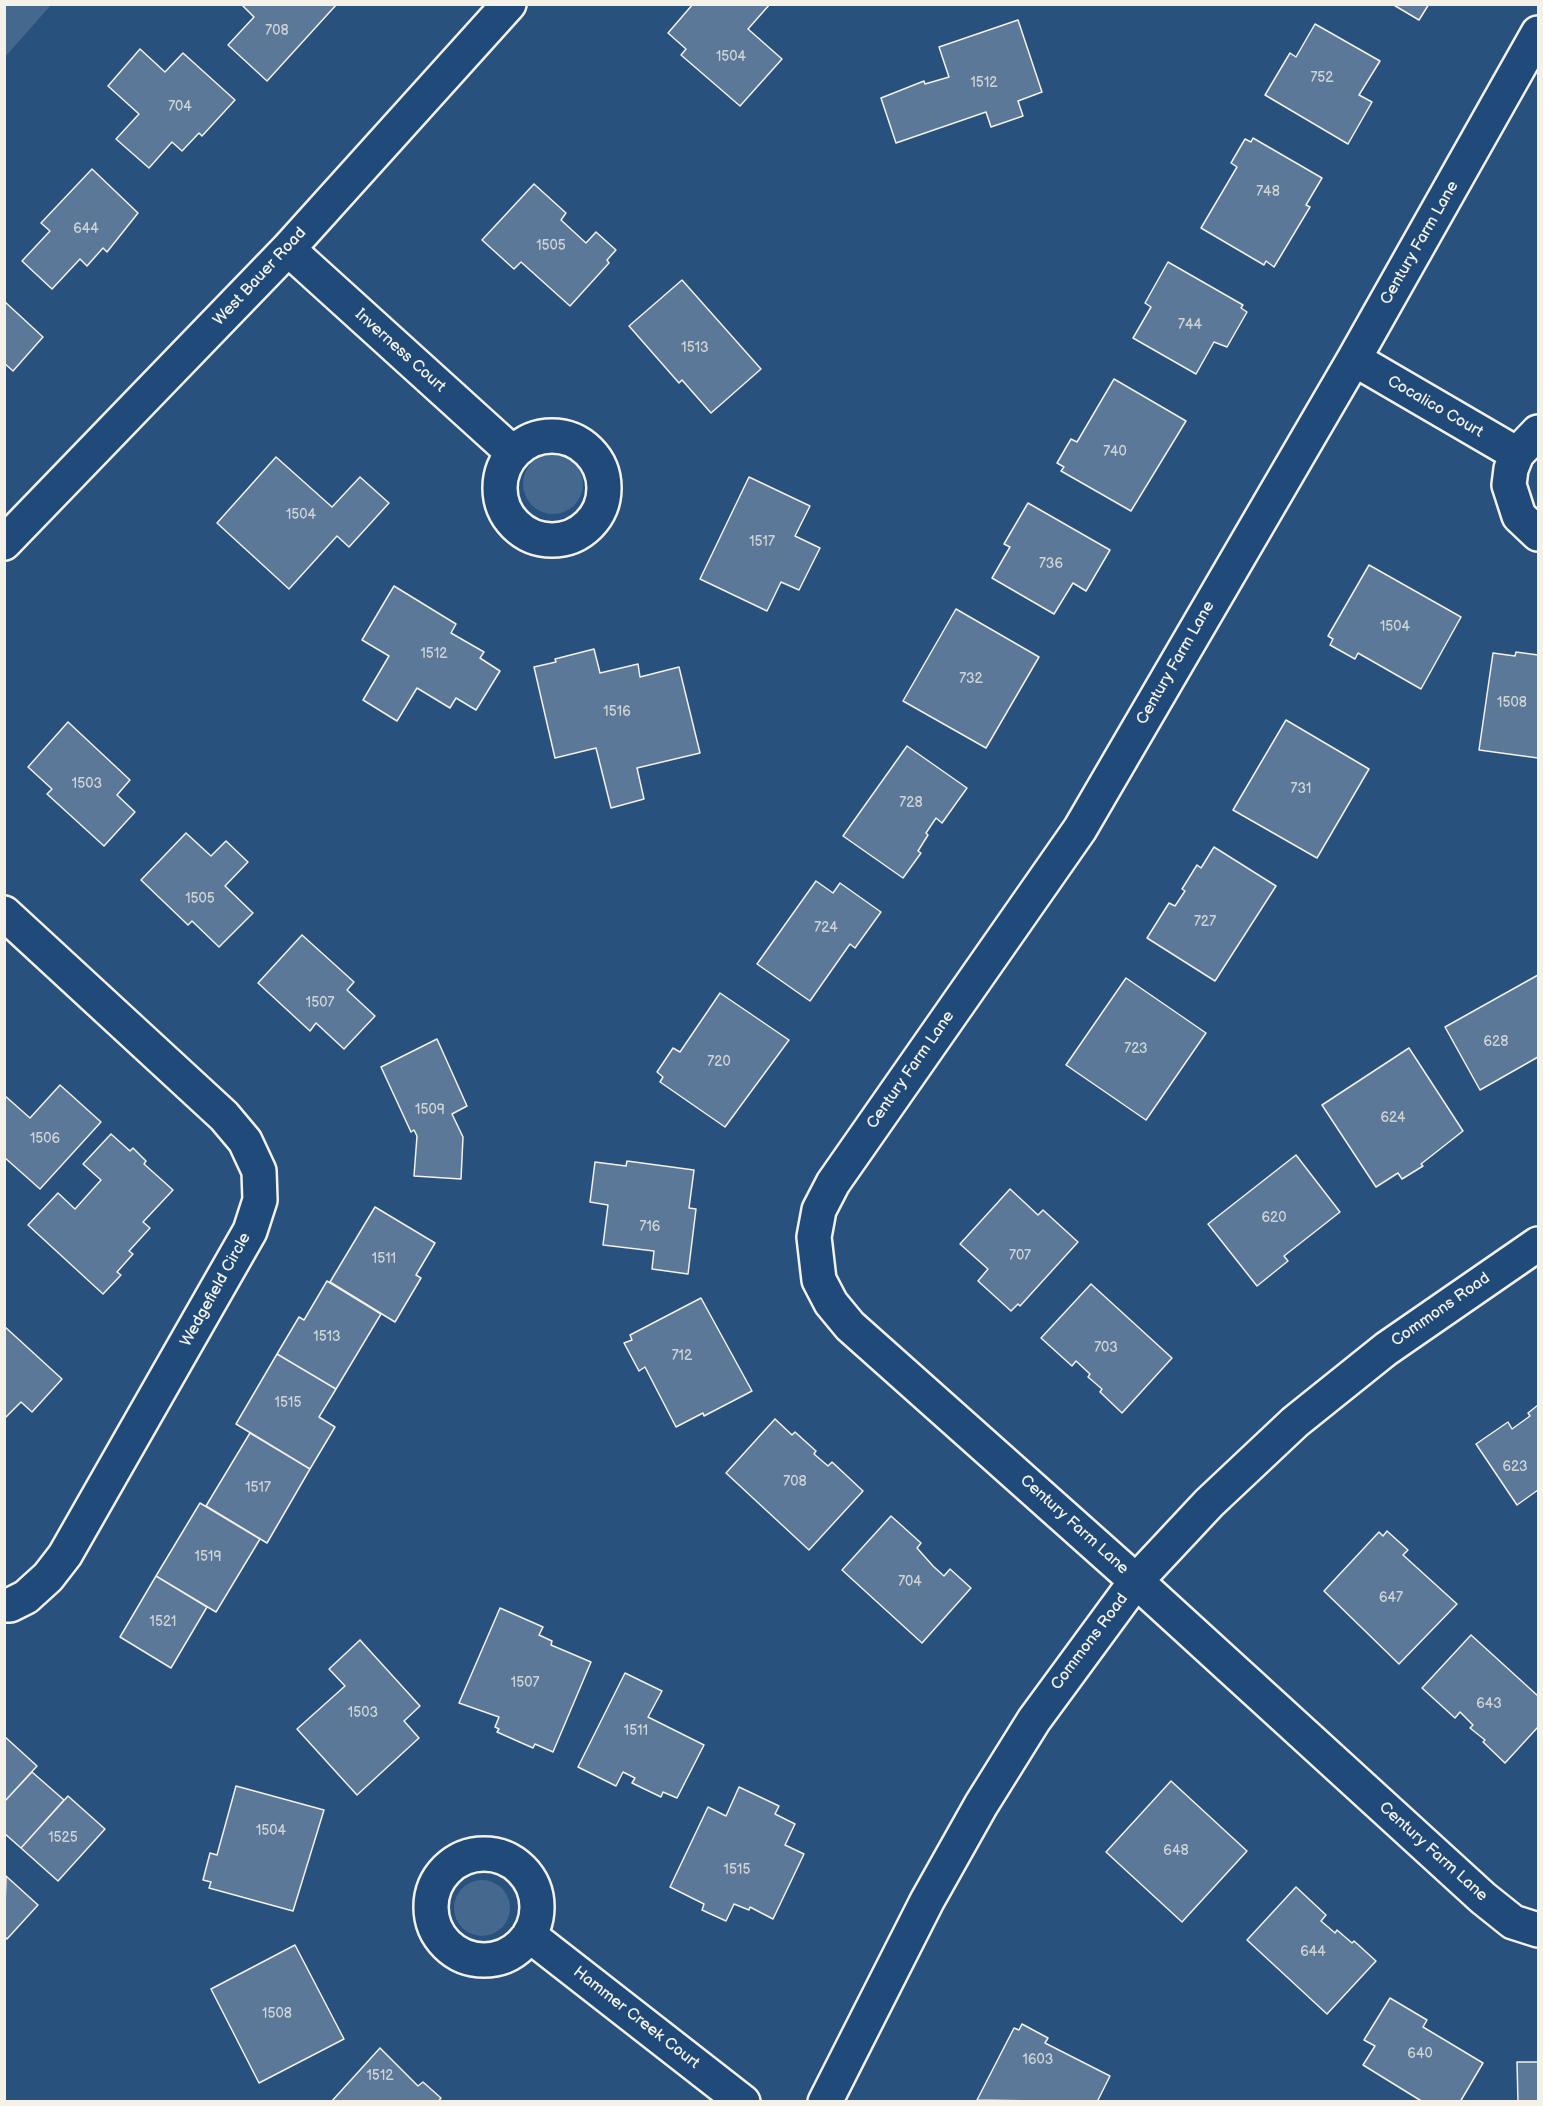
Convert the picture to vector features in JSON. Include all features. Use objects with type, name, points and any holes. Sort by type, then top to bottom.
[{"type":"street","name":"West Bauer Road","points":[[4,543],[288,249],[509,4]]},
{"type":"street","name":"Century Farm Lane","points":[[1539,33],[1354,359],[1080,829],[833,1183],[819,1210],[814,1237],[819,1281],[831,1303],[850,1326],[1136,1581],[1483,1898],[1513,1922],[1539,1930]]},
{"type":"street","name":"Inverness Court","points":[[288,249],[513,453]]},
{"type":"street","name":"Cocalico Court","points":[[1354,359],[1528,443],[1511,469],[1509,485],[1512,501],[1519,516],[1539,534]]},
{"type":"street","name":"Wedgefield Circle","points":[[4,913],[224,1116],[245,1141],[259,1171],[260,1200],[250,1231],[65,1555],[48,1577],[26,1597],[10,1605],[4,1605]]},
{"type":"street","name":"Commons Road","points":[[825,2102],[862,2035],[927,1901],[981,1805],[1034,1720],[1136,1581],[1209,1503],[1295,1422],[1386,1349],[1539,1244]]},
{"type":"street","name":"Hammer Creek Court","points":[[529,1935],[742,2102]]},
{"type":"shaded area","points":[[4,5],[51,5],[5,57]]},
{"type":"shaded area","points":[[547,454],[559,454],[570,459],[578,467],[583,484],[581,496],[570,509],[559,514],[547,514],[536,509],[528,501],[523,490],[523,478],[528,467],[536,459]]},
{"type":"shaded area","points":[[482,1880],[493,1882],[502,1888],[508,1897],[510,1908],[508,1919],[502,1928],[493,1934],[482,1936],[471,1934],[462,1928],[456,1919],[454,1908],[456,1897],[462,1888],[471,1882]]},
{"type":"building","points":[[241,4],[337,4],[267,81],[228,45],[254,17]]},
{"type":"building","points":[[693,4],[770,4],[748,29],[782,59],[740,106],[681,55],[686,49],[668,33]]},
{"type":"building","points":[[1392,4],[1429,4],[1419,20]]},
{"type":"building","points":[[1018,20],[1042,92],[1018,101],[1023,116],[991,127],[986,112],[896,143],[881,98],[924,81],[925,84],[949,77],[939,47]]},
{"type":"building","points":[[1315,24],[1380,61],[1359,95],[1372,102],[1348,144],[1265,95],[1290,53],[1296,57]]},
{"type":"building","points":[[140,49],[165,72],[183,53],[235,100],[202,136],[199,133],[182,151],[172,142],[149,168],[116,139],[139,114],[108,86]]},
{"type":"building","points":[[1253,138],[1322,178],[1306,205],[1310,207],[1274,267],[1266,261],[1264,265],[1201,228],[1237,167],[1231,163],[1245,139],[1251,142]]},
{"type":"building","points":[[92,169],[138,213],[107,252],[103,248],[87,266],[80,259],[52,289],[22,261],[50,231],[41,223]]},
{"type":"building","points":[[534,184],[566,213],[561,220],[586,243],[596,232],[616,250],[607,260],[609,263],[570,306],[521,262],[514,269],[482,240]]},
{"type":"building","points":[[1168,262],[1243,305],[1241,308],[1247,312],[1227,347],[1214,342],[1196,374],[1133,338],[1151,307],[1145,303]]},
{"type":"building","points":[[682,280],[761,369],[711,413],[682,380],[679,383],[629,326]]},
{"type":"building","points":[[4,301],[43,337],[13,371],[4,363]]},
{"type":"building","points":[[1114,379],[1186,421],[1131,511],[1061,471],[1064,467],[1057,463],[1071,439],[1077,442]]},
{"type":"building","points":[[276,457],[332,507],[360,477],[389,503],[349,547],[337,536],[289,589],[217,523]]},
{"type":"building","points":[[749,477],[810,506],[795,536],[820,548],[799,590],[781,582],[767,611],[700,579]]},
{"type":"building","points":[[1028,503],[1110,550],[1086,591],[1073,583],[1054,614],[992,578],[1010,547],[1004,544]]},
{"type":"building","points":[[1369,565],[1461,617],[1421,689],[1358,653],[1355,659],[1330,645],[1333,639],[1328,636]]},
{"type":"building","points":[[394,586],[456,624],[451,633],[484,652],[480,658],[500,671],[476,710],[456,698],[450,708],[417,688],[397,721],[363,700],[389,656],[362,640]]},
{"type":"building","points":[[956,609],[1039,657],[986,748],[903,701]]},
{"type":"building","points":[[594,649],[600,673],[638,664],[640,677],[679,667],[700,753],[637,768],[644,799],[611,808],[596,748],[555,758],[534,667]]},
{"type":"building","points":[[1516,652],[1538,655],[1538,758],[1479,750],[1493,653],[1515,656]]},
{"type":"building","points":[[1286,720],[1369,769],[1317,858],[1233,810]]},
{"type":"building","points":[[68,722],[130,780],[117,795],[135,812],[104,846],[47,794],[52,789],[28,767]]},
{"type":"building","points":[[907,746],[967,788],[942,823],[936,818],[918,851],[921,853],[903,878],[843,836]]},
{"type":"building","points":[[186,833],[211,856],[226,841],[248,862],[225,886],[253,913],[219,947],[192,921],[188,925],[141,880]]},
{"type":"building","points":[[1214,847],[1276,886],[1215,981],[1147,938],[1169,903],[1175,906],[1185,891],[1182,889],[1197,865],[1201,868]]},
{"type":"building","points":[[816,881],[833,893],[840,883],[881,912],[855,948],[850,944],[810,1001],[757,964]]},
{"type":"building","points":[[302,935],[354,982],[347,990],[375,1016],[344,1049],[316,1023],[310,1031],[258,983]]},
{"type":"building","points":[[1538,975],[1538,1057],[1480,1090],[1445,1027]]},
{"type":"building","points":[[1126,978],[1206,1033],[1146,1120],[1066,1065]]},
{"type":"building","points":[[720,993],[789,1040],[725,1127],[660,1082],[663,1077],[657,1072],[673,1048],[680,1052]]},
{"type":"building","points":[[437,1039],[467,1106],[452,1114],[463,1137],[461,1179],[414,1176],[417,1136],[414,1130],[411,1132],[381,1067]]},
{"type":"building","points":[[1409,1048],[1463,1131],[1421,1164],[1423,1166],[1402,1179],[1398,1173],[1376,1187],[1322,1105]]},
{"type":"building","points":[[60,1085],[101,1122],[40,1189],[4,1157],[4,1095],[30,1118]]},
{"type":"building","points":[[111,1134],[130,1151],[133,1148],[146,1161],[144,1164],[173,1190],[143,1222],[150,1228],[129,1251],[133,1254],[117,1272],[121,1275],[103,1294],[28,1225],[58,1193],[75,1209],[101,1180],[83,1164]]},
{"type":"building","points":[[1296,1155],[1340,1212],[1284,1256],[1288,1261],[1257,1286],[1208,1224]]},
{"type":"building","points":[[627,1161],[694,1170],[689,1208],[696,1209],[688,1274],[652,1269],[654,1251],[603,1245],[608,1205],[590,1202],[595,1162],[626,1166]]},
{"type":"building","points":[[1010,1189],[1038,1215],[1043,1210],[1078,1242],[1020,1306],[1018,1304],[1011,1311],[978,1281],[988,1269],[960,1244]]},
{"type":"building","points":[[375,1207],[435,1243],[416,1275],[421,1278],[395,1322],[330,1282]]},
{"type":"building","points":[[327,1281],[381,1314],[336,1389],[277,1354],[299,1317],[304,1320]]},
{"type":"building","points":[[1091,1284],[1172,1358],[1122,1413],[1100,1392],[1102,1389],[1088,1377],[1090,1374],[1076,1361],[1072,1366],[1041,1338]]},
{"type":"building","points":[[701,1298],[752,1391],[704,1416],[703,1413],[676,1427],[645,1367],[639,1371],[624,1343],[632,1340],[630,1335]]},
{"type":"building","points":[[4,1326],[62,1379],[32,1412],[21,1402],[4,1419]]},
{"type":"building","points":[[277,1354],[336,1389],[319,1417],[335,1427],[310,1469],[236,1424]]},
{"type":"building","points":[[1538,1405],[1538,1490],[1517,1505],[1476,1444],[1508,1422],[1512,1429],[1530,1416],[1528,1413]]},
{"type":"building","points":[[775,1419],[792,1435],[795,1432],[816,1451],[814,1454],[828,1466],[832,1462],[863,1491],[809,1550],[726,1473]]},
{"type":"building","points":[[250,1433],[310,1469],[267,1543],[206,1506]]},
{"type":"building","points":[[200,1503],[260,1539],[216,1612],[156,1576]]},
{"type":"building","points":[[891,1516],[921,1543],[917,1548],[944,1576],[950,1569],[971,1588],[922,1643],[842,1570]]},
{"type":"building","points":[[1387,1531],[1408,1550],[1403,1555],[1457,1604],[1399,1664],[1324,1591],[1379,1532],[1383,1536]]},
{"type":"building","points":[[156,1576],[207,1607],[171,1668],[120,1637]]},
{"type":"building","points":[[500,1608],[543,1627],[539,1635],[552,1641],[551,1645],[591,1662],[553,1752],[535,1744],[533,1748],[497,1732],[499,1729],[495,1727],[499,1717],[459,1703]]},
{"type":"building","points":[[1471,1635],[1538,1696],[1538,1727],[1505,1763],[1483,1742],[1485,1740],[1470,1728],[1473,1725],[1460,1712],[1455,1718],[1422,1688]]},
{"type":"building","points":[[360,1640],[420,1706],[404,1721],[419,1738],[357,1795],[297,1729],[345,1686],[329,1669]]},
{"type":"building","points":[[625,1673],[662,1691],[648,1717],[704,1745],[677,1798],[663,1792],[661,1797],[632,1783],[635,1778],[623,1772],[616,1786],[578,1767]]},
{"type":"building","points":[[4,1736],[37,1766],[4,1802]]},
{"type":"building","points":[[32,1772],[64,1800],[21,1848],[4,1833],[4,1802]]},
{"type":"building","points":[[1171,1781],[1247,1851],[1182,1922],[1106,1852]]},
{"type":"building","points":[[236,1786],[324,1810],[293,1911],[209,1888],[211,1882],[203,1880],[210,1853],[217,1855]]},
{"type":"building","points":[[739,1787],[779,1806],[775,1814],[795,1824],[785,1845],[804,1854],[773,1919],[750,1907],[749,1910],[734,1904],[726,1921],[702,1910],[704,1904],[670,1887],[708,1807],[726,1816]]},
{"type":"building","points":[[68,1796],[105,1829],[58,1881],[21,1848]]},
{"type":"building","points":[[6,1876],[38,1905],[7,1939],[4,1936]]},
{"type":"building","points":[[1296,1887],[1326,1915],[1321,1921],[1335,1933],[1337,1930],[1352,1943],[1354,1941],[1376,1961],[1327,2014],[1247,1940]]},
{"type":"building","points":[[295,1945],[344,2039],[259,2083],[211,1989]]},
{"type":"building","points":[[1390,1998],[1427,2020],[1423,2027],[1483,2063],[1460,2102],[1423,2102],[1363,2065],[1375,2046],[1364,2040]]},
{"type":"building","points":[[1022,2024],[1048,2038],[1045,2043],[1110,2076],[1097,2102],[977,2100],[1014,2028],[1019,2030]]},
{"type":"building","points":[[380,2048],[418,2086],[423,2082],[441,2098],[438,2102],[331,2102]]},
{"type":"building","points":[[1517,2062],[1538,2062],[1538,2102],[1518,2102]]}]
